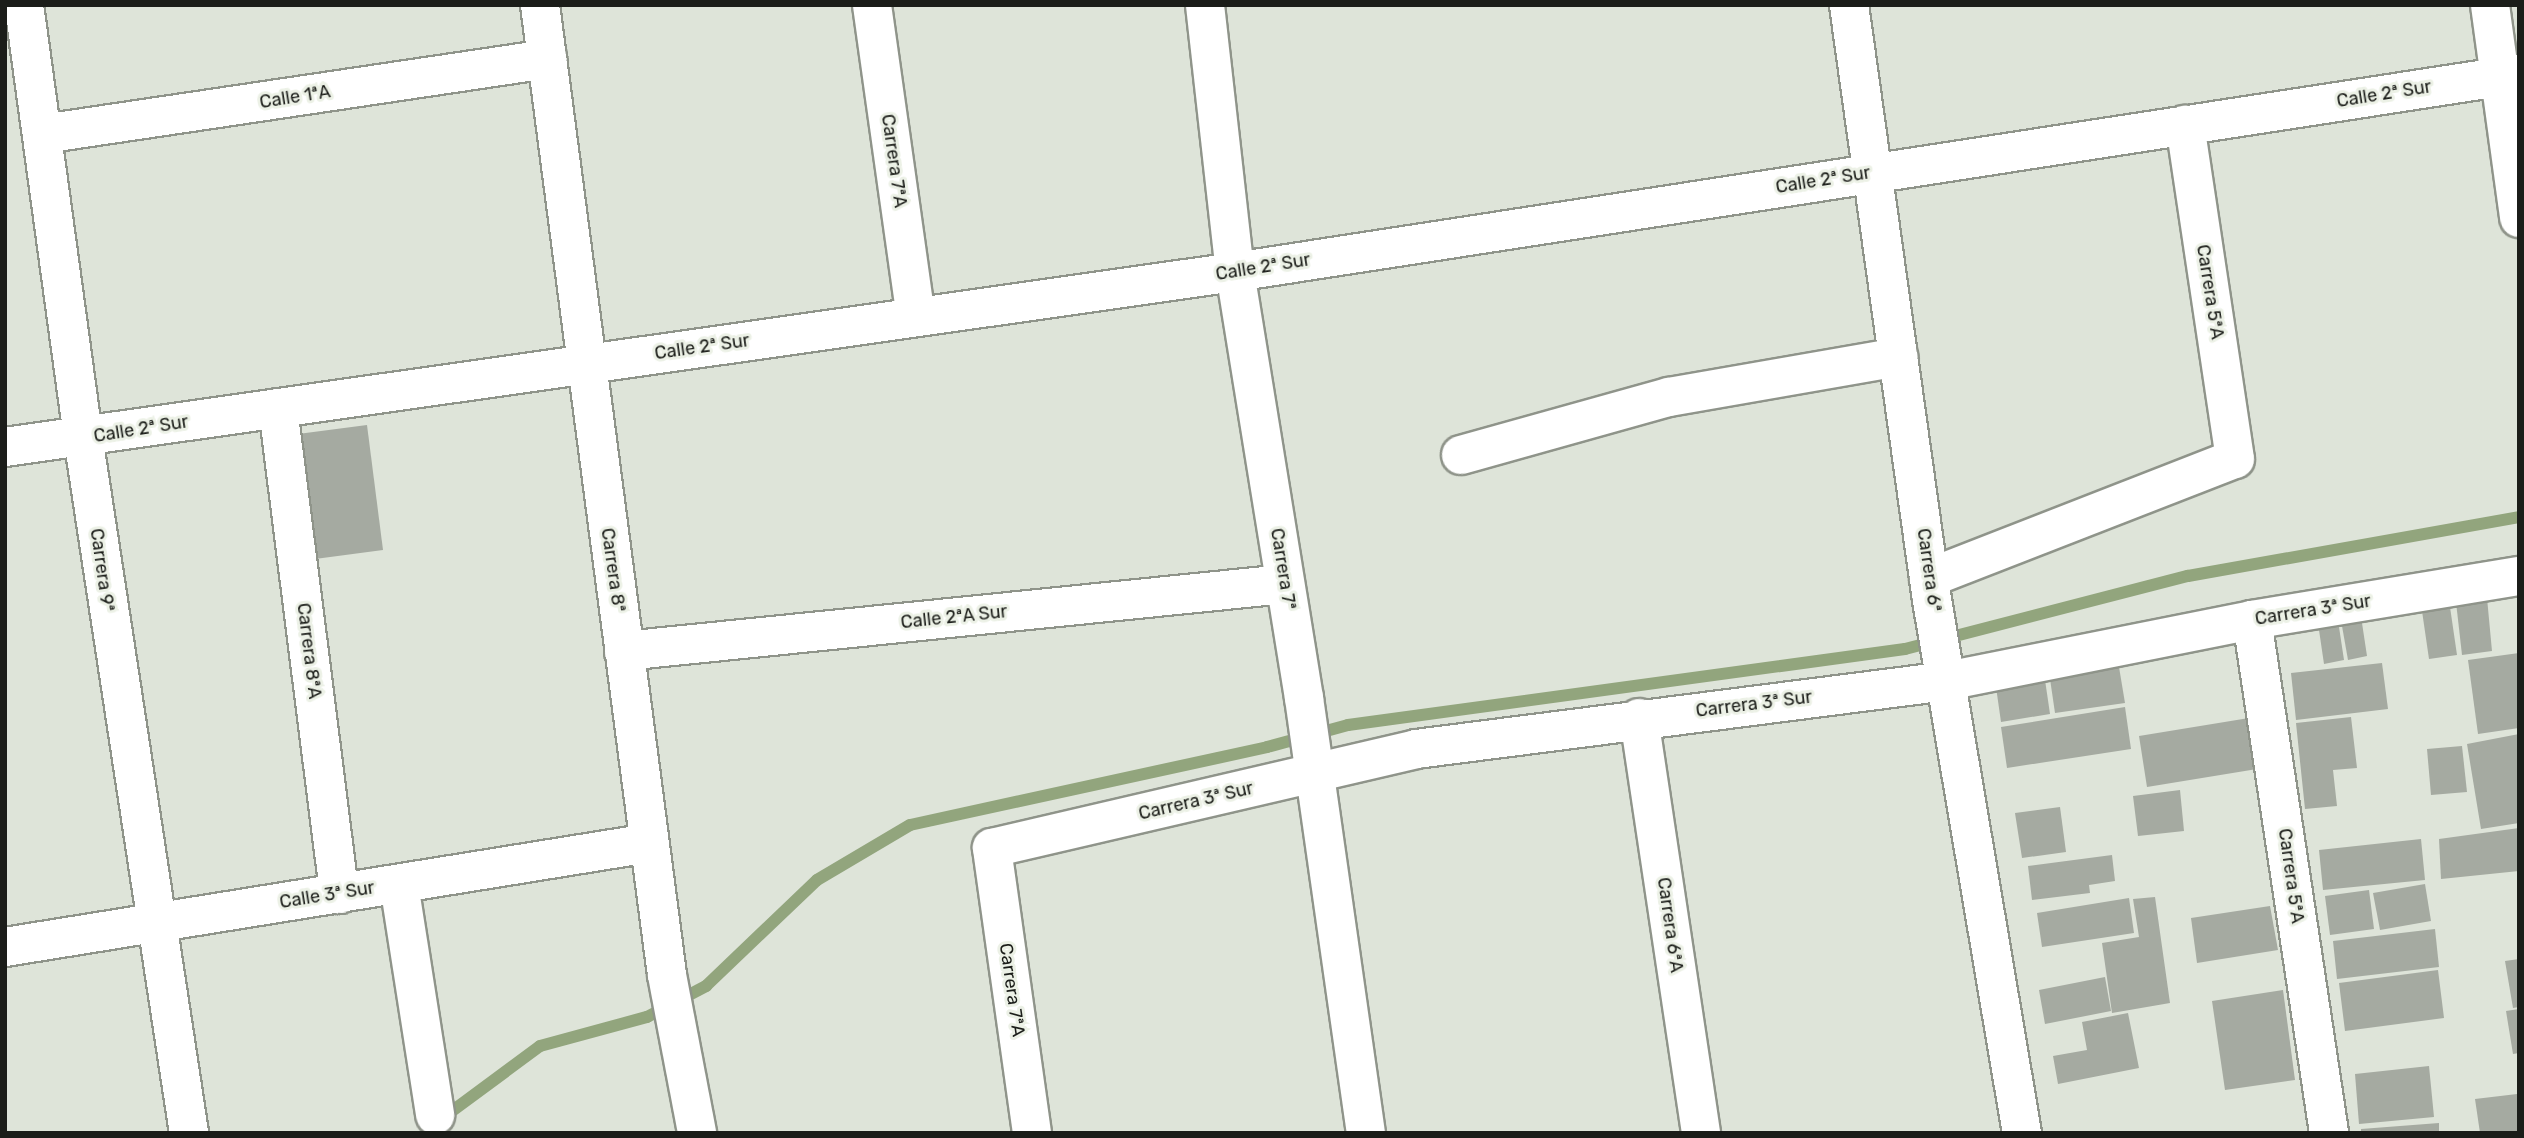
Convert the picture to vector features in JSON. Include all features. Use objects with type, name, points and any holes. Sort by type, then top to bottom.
[{"type":"street","name":"Carrera 9ª","points":[[24,5],[19,81],[43,134],[83,437],[155,924],[190,1133]]},
{"type":"street","name":"Carrera 8ª","points":[[540,5],[667,975],[681,1035],[696,1133]]},
{"type":"street","name":"Carrera 7ªA","points":[[872,5],[916,317]]},
{"type":"street","name":"Carrera 7ª","points":[[1205,5],[1235,272],[1304,698],[1366,1133]]},
{"type":"street","name":"Carrera 6ª","points":[[1849,5],[1931,589],[2022,1133]]},
{"type":"street","points":[[2490,5],[2510,76],[2519,218]]},
{"type":"street","name":"Calle 1ªA","points":[[43,134],[547,59]]},
{"type":"street","name":"Calle 2ª Sur","points":[[5,447],[1235,272],[2510,76]]},
{"type":"street","name":"Carrera 5ªA","points":[[1931,589],[2235,460],[2185,125]]},
{"type":"street","points":[[1461,455],[1669,397],[1899,357]]},
{"type":"street","name":"Carrera 8ªA","points":[[278,408],[339,894]]},
{"type":"street","name":"Carrera 3ª Sur","points":[[992,848],[1313,766],[1945,671],[2519,576]]},
{"type":"street","name":"Calle 2ªA Sur","points":[[624,651],[1285,584]]},
{"type":"street","name":"Carrera 5ªA","points":[[2252,620],[2329,1133]]},
{"type":"street","name":"Carrera 6ªA","points":[[1639,718],[1701,1133]]},
{"type":"street","name":"Calle 3ª Sur","points":[[5,947],[649,843]]},
{"type":"street","name":"Carrera 7ªA","points":[[992,848],[1032,1133]]},
{"type":"street","points":[[399,884],[435,1115]]},
{"type":"building","points":[[367,425],[383,550],[315,559],[298,434]]},
{"type":"building","points":[[2487,598],[2492,651],[2462,655],[2456,602]]},
{"type":"building","points":[[2450,607],[2457,655],[2429,659],[2422,611]]},
{"type":"building","points":[[2362,623],[2367,656],[2348,660],[2342,626]]},
{"type":"building","points":[[2339,627],[2344,660],[2324,664],[2319,630]]},
{"type":"building","points":[[2519,653],[2519,728],[2478,734],[2468,660]]},
{"type":"building","points":[[2118,661],[2125,703],[2055,713],[2049,672]]},
{"type":"building","points":[[2382,663],[2388,709],[2296,720],[2291,673]]},
{"type":"building","points":[[2044,673],[2050,714],[2001,722],[1995,680]]},
{"type":"building","points":[[2125,707],[2131,749],[2007,768],[2001,727]]},
{"type":"building","points":[[2351,717],[2357,768],[2333,770],[2337,806],[2305,809],[2296,723]]},
{"type":"building","points":[[2249,718],[2257,769],[2147,787],[2139,736]]},
{"type":"building","points":[[2519,734],[2519,823],[2481,829],[2467,744]]},
{"type":"building","points":[[2462,746],[2467,792],[2431,795],[2427,749]]},
{"type":"building","points":[[2180,790],[2184,831],[2138,836],[2133,796]]},
{"type":"building","points":[[2060,807],[2066,852],[2022,858],[2015,813]]},
{"type":"building","points":[[2519,828],[2519,871],[2441,879],[2439,839]]},
{"type":"building","points":[[2421,839],[2425,880],[2323,890],[2319,850]]},
{"type":"building","points":[[2112,855],[2115,881],[2089,885],[2090,893],[2032,900],[2028,866]]},
{"type":"building","points":[[2425,884],[2431,921],[2380,930],[2373,893]]},
{"type":"building","points":[[2369,890],[2374,929],[2330,935],[2325,896]]},
{"type":"building","points":[[2155,897],[2170,1003],[2112,1013],[2102,943],[2139,937],[2133,899]]},
{"type":"building","points":[[2129,898],[2134,933],[2042,947],[2037,913]]},
{"type":"building","points":[[2270,906],[2278,950],[2197,963],[2191,918]]},
{"type":"building","points":[[2435,929],[2439,967],[2337,979],[2333,941]]},
{"type":"building","points":[[2519,959],[2519,1007],[2513,1008],[2505,961]]},
{"type":"building","points":[[2438,970],[2444,1018],[2345,1031],[2339,983]]},
{"type":"building","points":[[2105,977],[2111,1011],[2045,1024],[2039,990]]},
{"type":"building","points":[[2283,990],[2295,1080],[2225,1090],[2212,1001]]},
{"type":"building","points":[[2519,1009],[2519,1053],[2513,1054],[2506,1011]]},
{"type":"building","points":[[2128,1013],[2139,1068],[2058,1084],[2053,1056],[2087,1050],[2082,1022]]},
{"type":"building","points":[[2429,1066],[2434,1117],[2359,1124],[2355,1074]]},
{"type":"building","points":[[2517,1094],[2519,1133],[2480,1133],[2475,1099]]},
{"type":"building","points":[[2439,1123],[2439,1133],[2361,1133],[2361,1129]]},
{"type":"waterway","points":[[444,1117],[540,1046],[647,1017],[706,986],[817,880],[910,825],[1267,747],[1348,725],[1905,649],[2188,576],[2519,517]]}]
